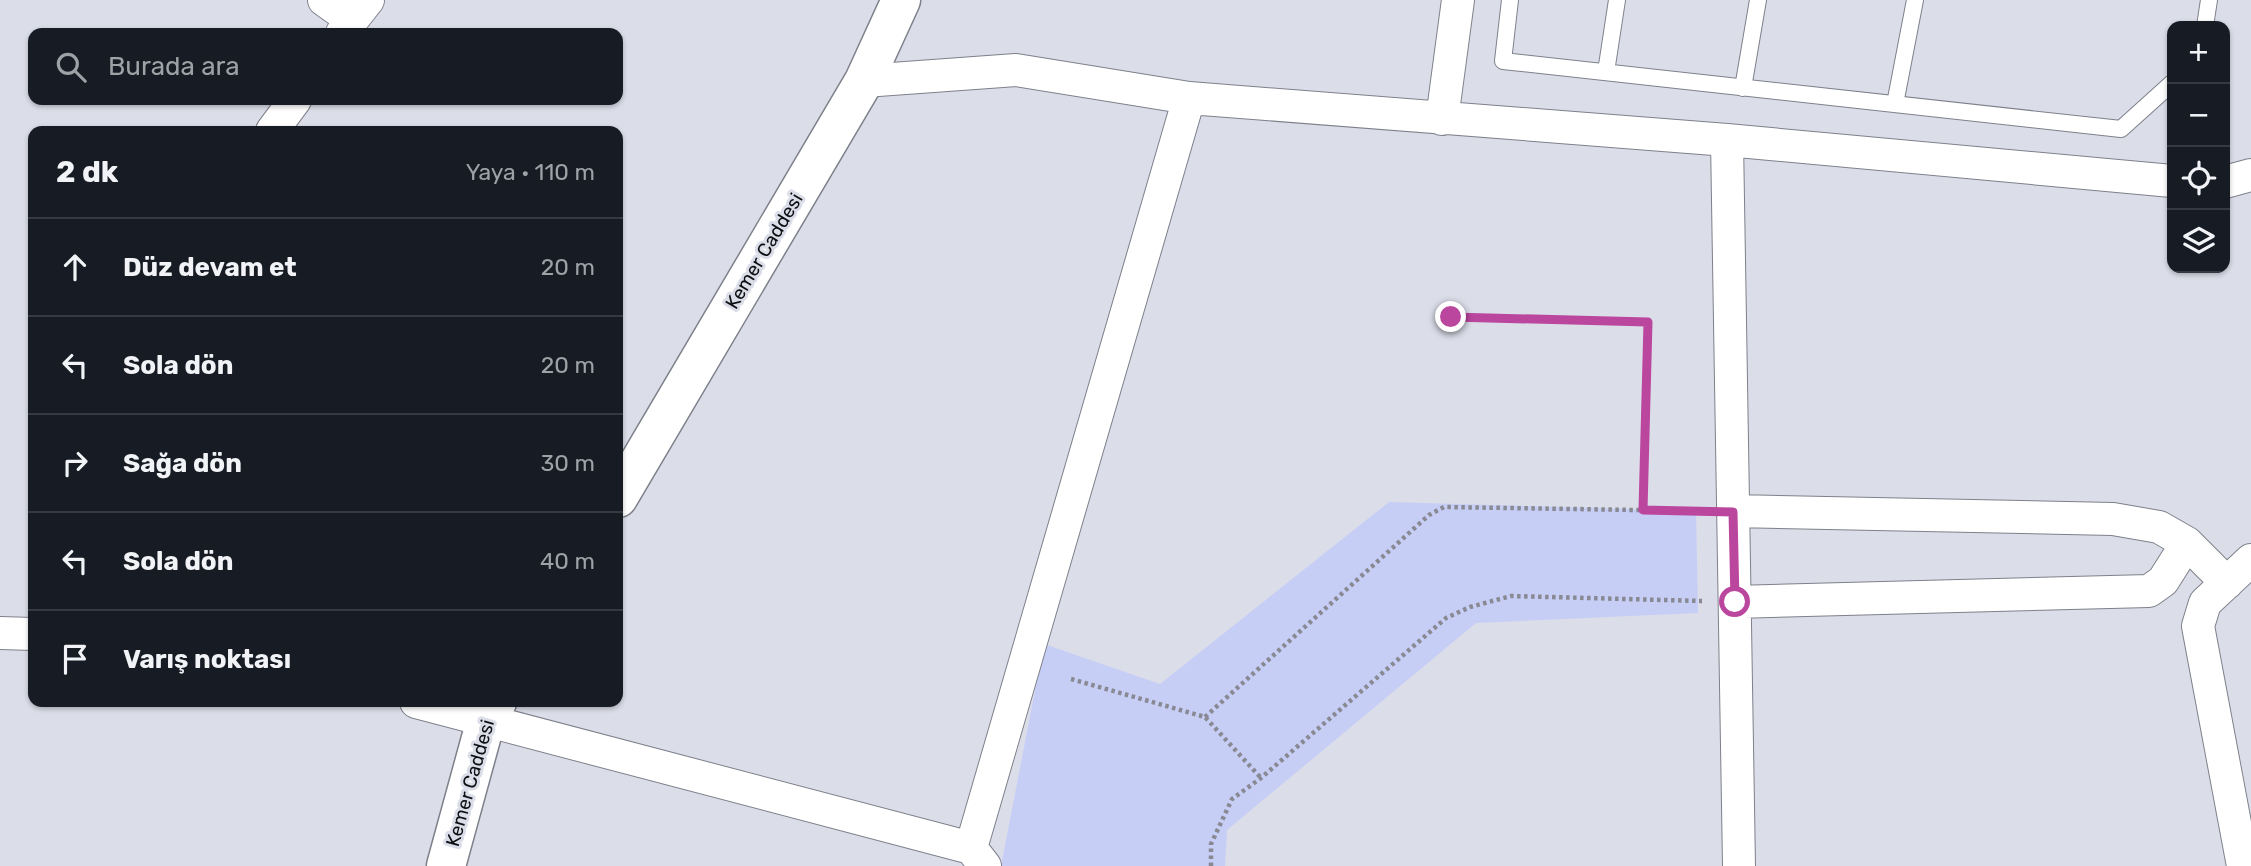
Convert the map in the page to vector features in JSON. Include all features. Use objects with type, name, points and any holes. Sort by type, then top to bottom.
[{"type":"main road","name":"Kemer Caddesi","points":[[623,490],[864,81],[901,0]]},
{"type":"main road","name":"Kemer Caddesi","points":[[446,866],[491,711]]},
{"type":"street","points":[[324,0],[354,18]]},
{"type":"street","points":[[1442,119],[1458,0]]},
{"type":"street","points":[[864,81],[1016,70],[1189,98],[1727,140],[2167,181]]},
{"type":"street","points":[[458,707],[491,711],[978,857],[1189,98]]},
{"type":"street","points":[[276,126],[291,105]]},
{"type":"street","points":[[1727,140],[1739,866]]},
{"type":"street","points":[[2230,181],[2251,175]]},
{"type":"street","points":[[1733,512],[2113,519],[2159,527],[2187,542],[2227,583]]},
{"type":"street","points":[[1735,602],[2148,592],[2162,581],[2187,542]]},
{"type":"street","points":[[2243,866],[2198,626],[2205,603],[2251,560]]},
{"type":"street","points":[[0,633],[28,634]]},
{"type":"lane","points":[[1510,0],[1503,61],[2121,129],[2171,84]]},
{"type":"lane","points":[[1606,72],[1618,0]]},
{"type":"lane","points":[[1743,88],[1758,0]]},
{"type":"lane","points":[[1895,104],[1915,0]]},
{"type":"lane","points":[[2206,21],[2209,0]]},
{"type":"path","points":[[1451,317],[1648,322],[1643,510]]},
{"type":"path","points":[[1205,718],[1429,515],[1444,507],[1733,512]]},
{"type":"path","points":[[1211,866],[1211,844],[1232,799],[1261,778],[1446,618],[1470,607],[1511,596],[1735,602]]},
{"type":"path","points":[[1071,679],[1205,718],[1261,778]]},
{"type":"shaded area","points":[[1389,502],[1696,511],[1698,613],[1476,623],[1227,830],[1225,866],[1001,866],[1044,644],[1160,684]]},
{"type":"route","points":[[1451,317],[1648,322],[1643,510],[1733,512],[1735,602]]}]
